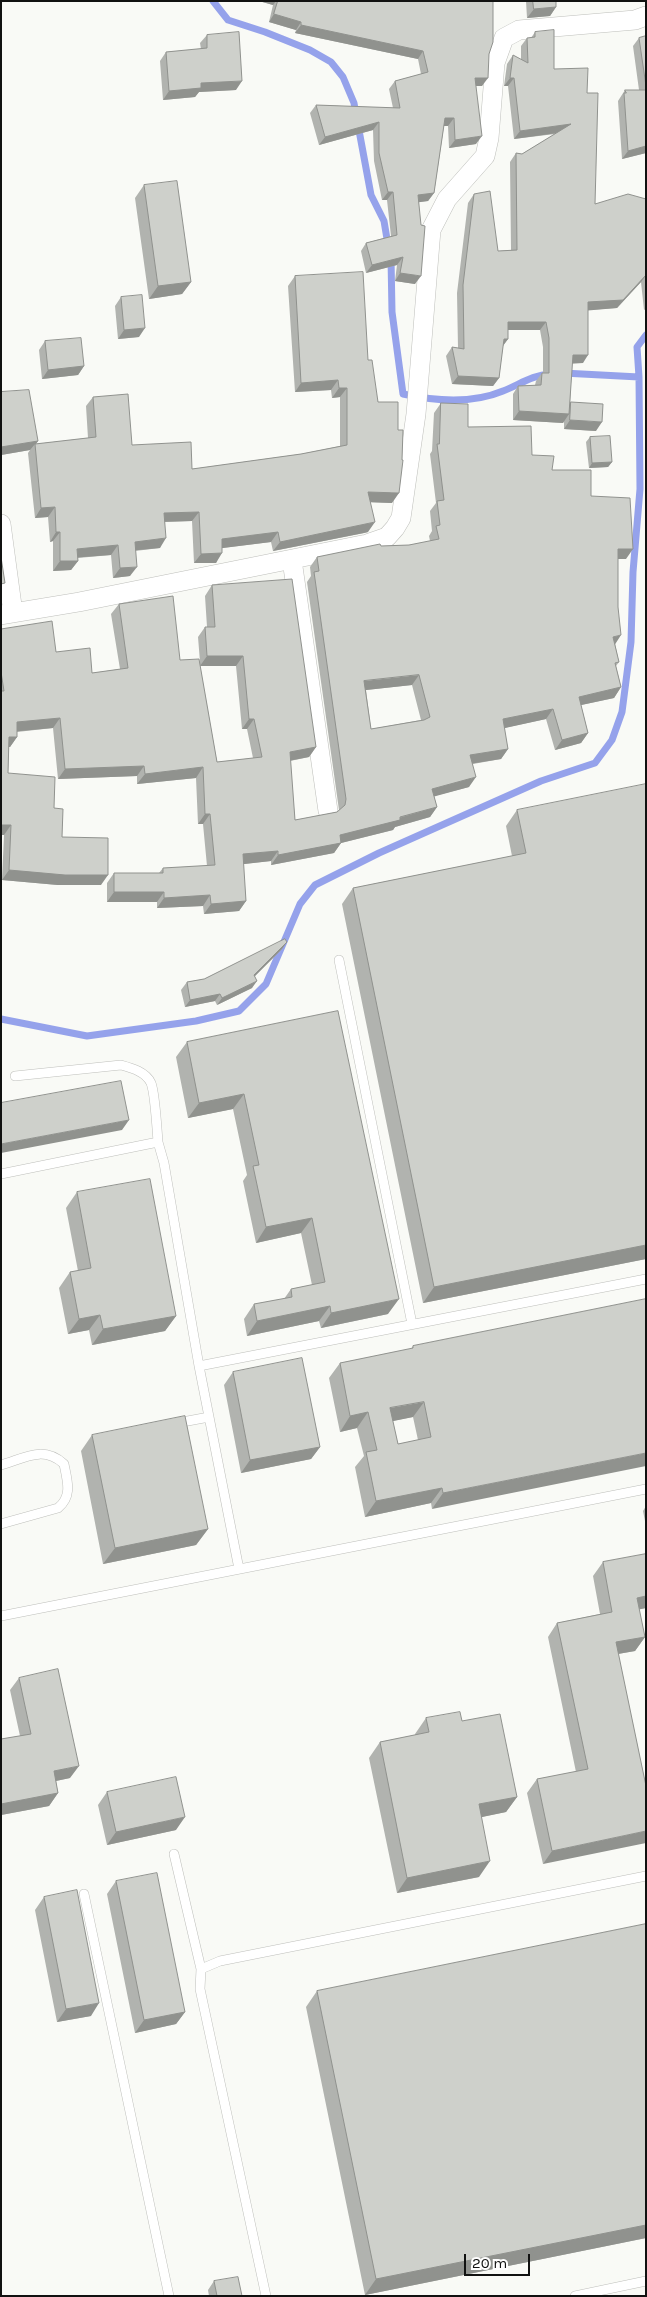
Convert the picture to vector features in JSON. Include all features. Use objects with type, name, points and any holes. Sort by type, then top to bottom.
[{"type":"street","points":[[1,524],[7,614],[79,602],[292,560],[367,544],[387,537],[401,518],[416,414],[431,230],[447,199],[485,156],[495,63],[504,38],[519,30],[635,20],[646,16]]},
{"type":"street","points":[[292,560],[328,811]]},
{"type":"lane","points":[[339,960],[412,1324]]},
{"type":"lane","points":[[15,1076],[121,1065],[133,1068],[145,1075],[151,1083],[158,1142],[164,1163],[208,1418],[239,1569]]},
{"type":"lane","points":[[1,1174],[158,1142]]},
{"type":"lane","points":[[199,1366],[646,1279]]},
{"type":"lane","points":[[163,1426],[208,1418]]},
{"type":"lane","points":[[1,1465],[43,1453],[56,1456],[64,1464],[68,1492],[65,1502],[58,1508],[1,1524]]},
{"type":"lane","points":[[1,1616],[646,1489]]},
{"type":"lane","points":[[174,1854],[201,1969],[200,1989],[266,2296]]},
{"type":"lane","points":[[201,1969],[220,1961],[646,1876]]},
{"type":"lane","points":[[84,1894],[170,2296]]},
{"type":"lane","points":[[575,2296],[646,2281]]},
{"type":"building","points":[[278,1],[493,1],[493,42],[489,54],[488,78],[475,78],[482,136],[455,140],[454,118],[445,118],[434,193],[418,195],[421,225],[425,226],[421,276],[400,273],[403,257],[372,265],[366,243],[397,235],[393,192],[388,192],[379,153],[379,122],[325,137],[316,105],[400,108],[395,81],[428,72],[423,51],[301,25],[301,22],[274,14]]},
{"type":"building","points":[[533,1],[556,1],[556,7],[534,9]]},
{"type":"building","points":[[554,30],[554,69],[588,68],[587,93],[598,93],[595,204],[628,194],[646,199],[646,275],[623,300],[588,302],[588,355],[573,355],[569,414],[519,411],[518,386],[541,385],[542,373],[549,373],[549,338],[546,322],[508,322],[508,339],[504,339],[499,378],[458,376],[452,347],[464,349],[463,285],[474,194],[490,191],[498,251],[517,250],[516,153],[522,154],[571,124],[520,131],[514,78],[510,78],[513,55],[528,63],[527,38],[535,37],[535,32]]},
{"type":"building","points":[[239,32],[242,81],[201,83],[201,88],[169,91],[166,52],[207,48],[207,35]]},
{"type":"building","points":[[646,36],[646,86],[639,38]]},
{"type":"building","points":[[625,90],[646,90],[646,146],[628,151],[624,93],[626,93]]},
{"type":"building","points":[[177,181],[191,282],[158,286],[144,185]]},
{"type":"building","points":[[363,272],[368,360],[372,360],[378,402],[398,402],[398,430],[403,430],[403,460],[399,493],[368,492],[375,522],[280,542],[278,532],[222,539],[222,553],[201,554],[199,512],[164,513],[166,538],[135,542],[137,567],[120,568],[118,545],[77,549],[78,561],[60,561],[60,532],[56,532],[55,507],[41,508],[35,444],[96,437],[93,397],[128,394],[132,445],[191,442],[192,469],[301,454],[347,445],[347,388],[339,388],[338,380],[301,383],[295,276]]},
{"type":"building","points":[[142,295],[145,328],[124,330],[121,297]]},
{"type":"building","points":[[81,338],[84,366],[48,370],[45,341]]},
{"type":"building","points":[[29,390],[38,441],[1,447],[1,392]]},
{"type":"building","points":[[571,402],[603,404],[602,422],[570,420]]},
{"type":"building","points":[[441,403],[468,404],[468,427],[531,426],[532,455],[554,456],[552,470],[591,470],[591,496],[630,498],[633,549],[618,549],[618,607],[621,635],[613,637],[619,662],[615,663],[621,687],[579,697],[588,733],[562,740],[553,709],[503,719],[508,749],[470,755],[476,777],[432,789],[437,807],[400,817],[400,820],[340,835],[341,843],[278,855],[278,851],[243,854],[246,901],[211,904],[210,895],[164,898],[164,892],[114,892],[114,873],[163,873],[163,868],[215,865],[210,814],[205,814],[203,767],[145,774],[144,766],[65,769],[60,718],[17,722],[17,737],[9,737],[8,773],[55,777],[54,808],[63,809],[62,837],[108,838],[108,875],[65,875],[9,870],[11,825],[1,825],[1,691],[4,691],[1,672],[1,629],[52,621],[56,652],[90,648],[92,673],[128,668],[119,604],[173,596],[180,660],[199,659],[217,762],[262,757],[254,719],[249,719],[243,656],[207,656],[205,627],[215,627],[212,585],[292,579],[316,747],[290,752],[295,820],[337,812],[345,805],[346,799],[314,572],[319,571],[317,557],[380,544],[381,546],[409,545],[439,539],[436,526],[440,525],[437,501],[444,500],[437,444],[439,444]],"holes":[[[419,675],[430,717],[424,720],[371,729],[364,681]]]},
{"type":"building","points":[[610,436],[612,462],[592,463],[590,437]]},
{"type":"building","points":[[1,557],[5,583],[1,584]]},
{"type":"building","points":[[646,784],[646,1245],[434,1287],[353,888],[526,853],[517,810]]},
{"type":"building","points":[[285,939],[287,942],[254,975],[257,981],[222,998],[220,994],[190,1000],[187,982],[204,979]]},
{"type":"building","points":[[338,1011],[399,1299],[331,1313],[330,1306],[257,1321],[254,1304],[292,1297],[291,1289],[325,1282],[312,1218],[266,1227],[253,1166],[259,1165],[244,1094],[199,1103],[187,1042]]},
{"type":"building","points":[[121,1081],[129,1120],[1,1144],[1,1103]]},
{"type":"building","points":[[150,1179],[176,1316],[103,1329],[100,1315],[79,1319],[70,1272],[91,1268],[77,1192]]},
{"type":"building","points":[[646,1299],[646,1453],[443,1493],[442,1488],[376,1501],[366,1452],[377,1450],[368,1412],[350,1416],[340,1363],[413,1348],[413,1346]],"holes":[[[424,1402],[431,1437],[398,1444],[390,1408]]]},
{"type":"building","points":[[302,1358],[320,1447],[250,1460],[233,1372]]},
{"type":"building","points":[[185,1416],[208,1529],[115,1548],[92,1435]]},
{"type":"building","points":[[646,1554],[646,1596],[637,1598],[645,1637],[616,1642],[646,1786],[646,1831],[552,1851],[537,1779],[588,1769],[557,1623],[612,1612],[603,1562]]},
{"type":"building","points":[[58,1669],[79,1766],[54,1771],[58,1793],[1,1804],[1,1739],[31,1734],[19,1678]]},
{"type":"building","points":[[460,1712],[462,1721],[500,1714],[517,1797],[479,1804],[490,1861],[407,1878],[380,1742],[429,1732],[426,1718]]},
{"type":"building","points":[[176,1777],[185,1817],[116,1832],[107,1792]]},
{"type":"building","points":[[157,1873],[185,2012],[144,2020],[116,1881]]},
{"type":"building","points":[[77,1890],[99,2003],[66,2009],[44,1897]]},
{"type":"building","points":[[646,1924],[646,2225],[376,2279],[317,1991]]},
{"type":"building","points":[[238,2277],[242,2296],[217,2296],[214,2281]]},
{"type":"waterway","points":[[213,1],[228,20],[310,50],[331,62],[343,77],[354,103],[356,115]]},
{"type":"waterway","points":[[358,125],[371,195],[384,221],[388,245]]},
{"type":"waterway","points":[[391,258],[392,312],[403,394],[441,400],[466,400],[491,395],[537,376],[550,374]]},
{"type":"waterway","points":[[639,377],[637,347],[646,335]]},
{"type":"waterway","points":[[1,1019],[87,1036],[196,1021],[239,1011],[266,984],[300,904],[315,885],[379,853],[541,781],[595,763],[612,740],[622,712],[631,642],[633,572],[640,489],[639,377],[563,373]]}]
